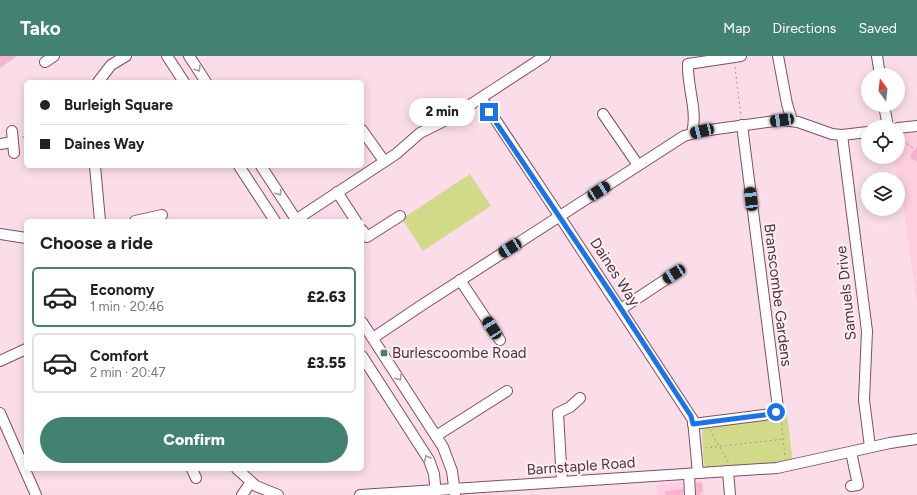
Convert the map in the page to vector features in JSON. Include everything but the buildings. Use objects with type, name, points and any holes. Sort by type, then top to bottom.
[{"type":"street","points":[[99,80],[113,59],[126,56]]},
{"type":"street","points":[[167,56],[183,80]]},
{"type":"street","points":[[189,56],[205,80]]},
{"type":"street","points":[[296,219],[406,146],[420,133],[450,118],[546,56]]},
{"type":"street","points":[[692,133],[693,115],[688,64],[737,56]]},
{"type":"street","points":[[778,56],[787,104],[792,120]]},
{"type":"street","points":[[878,56],[879,68]]},
{"type":"street","name":"Daines Way","points":[[481,98],[691,416],[696,449],[694,474],[690,495]]},
{"type":"street","points":[[603,114],[638,166]]},
{"type":"street","points":[[373,338],[675,141],[692,133],[782,120],[792,120],[832,134],[842,135],[861,133]]},
{"type":"street","name":"Branscombe Gardens","points":[[742,125],[778,408],[776,412]]},
{"type":"street","points":[[905,130],[917,126]]},
{"type":"street","points":[[12,131],[14,153]]},
{"type":"street","points":[[364,133],[384,161]]},
{"type":"street","name":"Samuels Drive","points":[[842,135],[867,331],[864,394],[870,448]]},
{"type":"street","points":[[0,144],[13,142]]},
{"type":"street","points":[[95,168],[100,219]]},
{"type":"street","points":[[240,168],[274,219]]},
{"type":"street","points":[[262,168],[294,219]]},
{"type":"street","points":[[337,192],[355,219]]},
{"type":"street","points":[[142,219],[161,214]]},
{"type":"street","points":[[364,233],[367,237],[400,216]]},
{"type":"street","points":[[0,234],[24,238]]},
{"type":"street","points":[[621,309],[674,274]]},
{"type":"street","points":[[460,280],[500,340]]},
{"type":"street","points":[[364,325],[443,447],[452,471],[455,492]]},
{"type":"street","points":[[0,361],[24,350]]},
{"type":"street","points":[[364,359],[425,453],[434,474],[436,492]]},
{"type":"street","points":[[436,436],[507,391]]},
{"type":"street","points":[[562,482],[558,413],[570,407],[580,398]]},
{"type":"street","points":[[693,424],[764,415],[776,412]]},
{"type":"street","points":[[0,413],[24,461]]},
{"type":"street","name":"Barnstaple Road","points":[[360,495],[455,492],[562,482],[694,474],[786,466],[917,439]]},
{"type":"street","points":[[851,452],[858,485]]},
{"type":"street","points":[[28,471],[36,495]]},
{"type":"street","points":[[239,471],[250,482],[264,491],[278,495]]},
{"type":"street","points":[[728,471],[730,495]]},
{"type":"street","points":[[242,495],[250,482]]},
{"type":"path","points":[[737,56],[742,125]]},
{"type":"path","points":[[905,143],[915,149]]},
{"type":"path","points":[[776,412],[781,419],[786,466]]},
{"type":"path","points":[[706,422],[728,462],[728,471]]},
{"type":"path","points":[[696,449],[784,439]]},
{"type":"shaded area","points":[[917,133],[917,304],[905,216],[905,172],[897,172],[895,164],[905,164],[905,134]]},
{"type":"shaded area","points":[[703,481],[704,495],[657,495],[656,485]]},
{"type":"green space","points":[[470,174],[491,206],[423,251],[402,219]]},
{"type":"green space","points":[[787,415],[793,462],[786,464],[709,468],[705,466],[703,457],[702,426],[778,419]]},
{"type":"place","name":"Burlescoombe Road","points":[[384,353]]},
{"type":"route","points":[[489,112],[629,320],[691,416],[693,424],[771,414],[776,412]]}]
